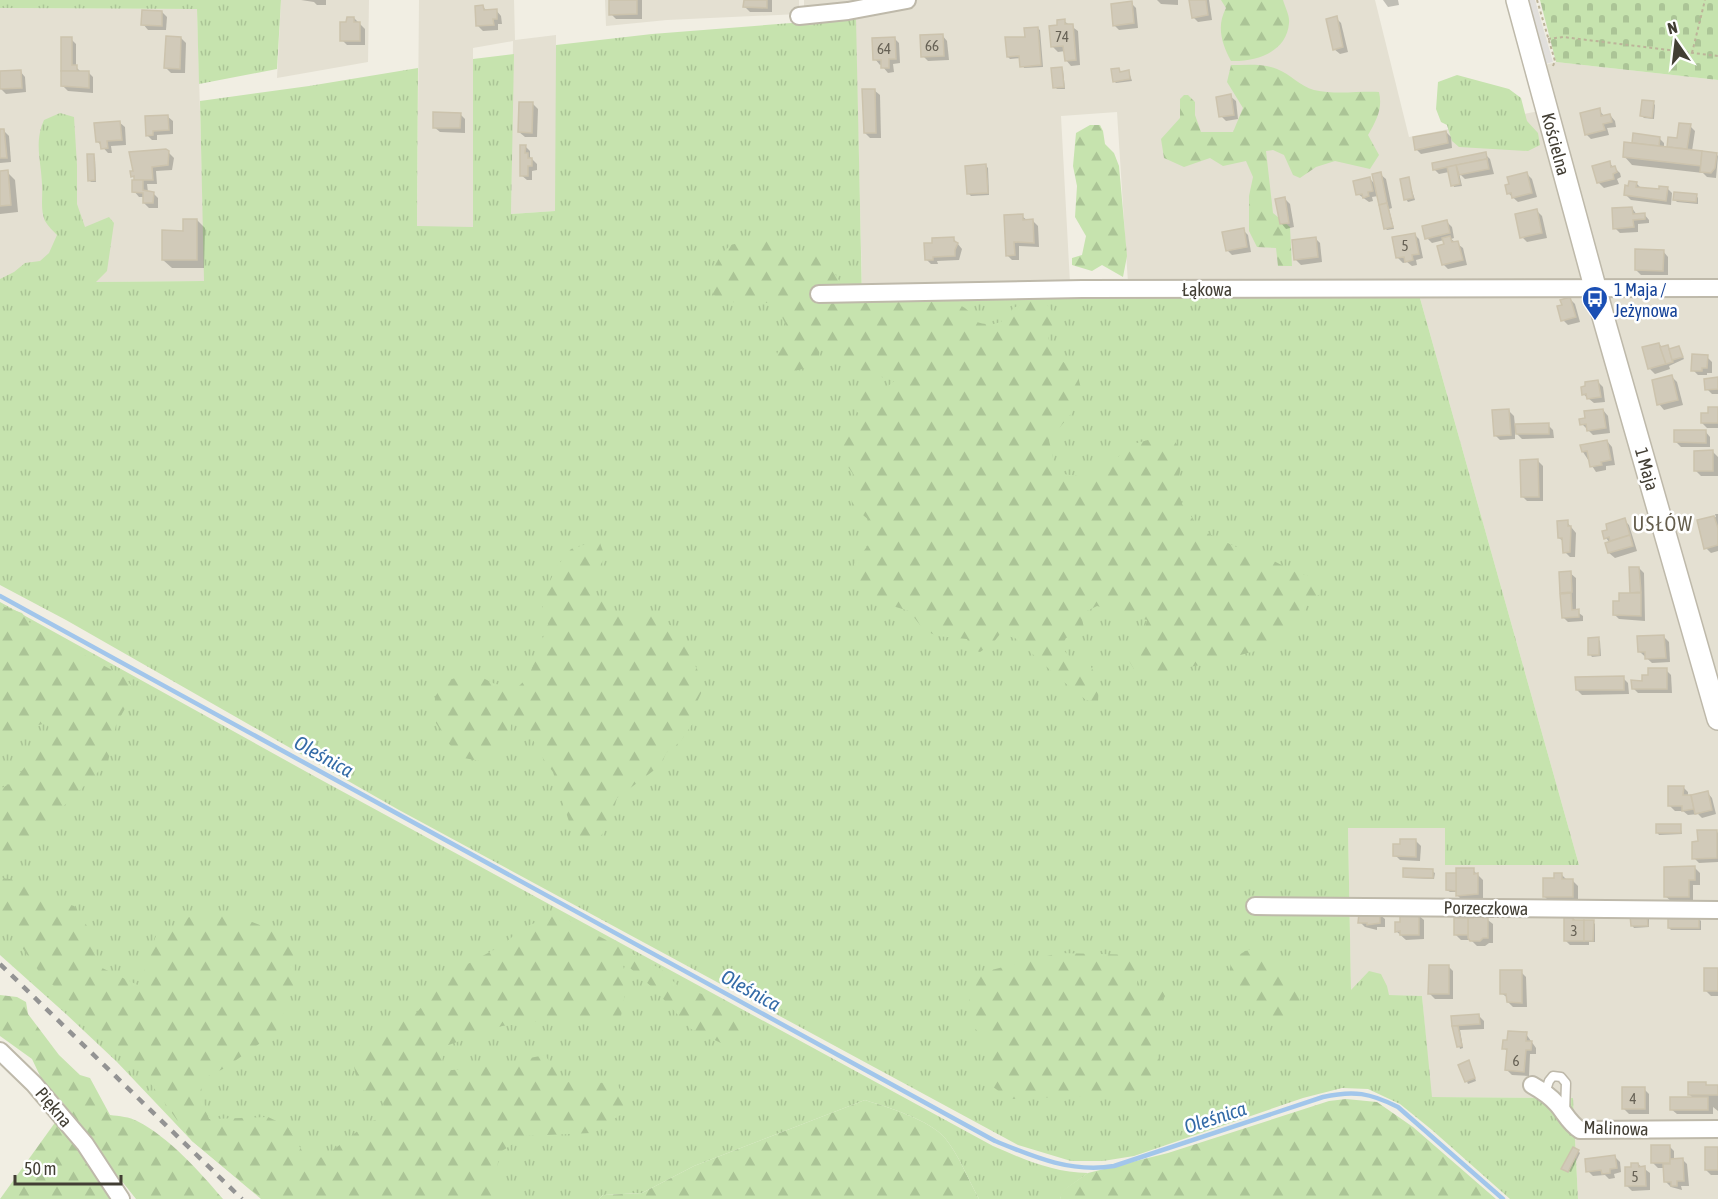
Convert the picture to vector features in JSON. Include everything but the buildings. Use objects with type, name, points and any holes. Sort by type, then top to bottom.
[{"type":"street","points":[[799,16],[848,11],[907,0]]},
{"type":"street","name":"Kościelna","points":[[1516,0],[1596,288]]},
{"type":"street","name":"1 Maja","points":[[1596,288],[1718,719]]},
{"type":"street","name":"Łąkowa","points":[[819,294],[1082,289],[1718,288]]},
{"type":"street","name":"Porzeczkowa","points":[[1254,906],[1718,910]]},
{"type":"street","name":"Piękna","points":[[0,1051],[34,1084],[85,1144],[121,1199]]},
{"type":"street","name":"Malinowa","points":[[1539,1089],[1570,1123],[1580,1130],[1718,1129]]},
{"type":"path","points":[[1692,53],[1705,0]]},
{"type":"path","points":[[1548,39],[1563,38],[1718,56]]},
{"type":"shaded area","points":[[281,0],[369,0],[368,62],[277,78]]},
{"type":"shaded area","points":[[419,0],[514,0],[515,40],[556,35],[556,211],[511,214],[513,41],[473,48],[473,227],[417,227]]},
{"type":"shaded area","points":[[605,0],[799,0],[799,14],[667,20],[606,26]]},
{"type":"shaded area","points":[[804,0],[1375,0],[1409,137],[1539,111],[1582,281],[1128,283],[1117,112],[1061,116],[1070,283],[862,285],[855,8],[804,13]]},
{"type":"shaded area","points":[[1524,0],[1535,0],[1553,62],[1542,65]]},
{"type":"shaded area","points":[[0,8],[197,9],[205,281],[0,283]]},
{"type":"shaded area","points":[[1556,62],[1718,80],[1718,286],[1598,286],[1541,66]]},
{"type":"shaded area","points":[[1718,290],[1718,1199],[1578,1199],[1573,1098],[1431,1097],[1422,996],[1351,995],[1348,828],[1445,828],[1445,864],[1579,865],[1418,291]]},
{"type":"green space","points":[[0,0],[281,0],[277,69],[199,84],[197,9],[0,8]]},
{"type":"green space","points":[[1221,0],[1283,0],[1289,20],[1283,41],[1269,53],[1260,57],[1231,61],[1221,35],[1221,22],[1226,8]]},
{"type":"green space","points":[[1540,0],[1718,0],[1718,80],[1556,62]]},
{"type":"green space","points":[[856,18],[862,299],[1418,291],[1579,865],[1445,865],[1445,828],[1348,828],[1351,990],[1369,971],[1381,974],[1389,995],[1422,996],[1432,1097],[1573,1098],[1578,1199],[1510,1199],[1400,1104],[1368,1089],[1342,1088],[1303,1098],[1134,1156],[1103,1161],[1071,1161],[1018,1145],[399,810],[66,620],[0,585],[0,279],[25,263],[40,261],[49,253],[57,235],[45,221],[43,212],[39,136],[44,120],[60,113],[74,117],[77,204],[85,227],[109,217],[114,223],[107,271],[96,282],[204,281],[200,101],[418,68],[417,226],[473,227],[473,59],[514,54],[511,214],[555,211],[556,45],[652,34]]},
{"type":"green space","points":[[1231,65],[1272,67],[1314,90],[1338,93],[1379,92],[1379,109],[1368,135],[1379,155],[1370,169],[1335,161],[1316,167],[1300,178],[1293,175],[1284,155],[1273,150],[1266,151],[1273,213],[1290,227],[1292,266],[1278,266],[1276,248],[1257,247],[1249,231],[1249,196],[1253,177],[1246,161],[1223,166],[1210,158],[1184,167],[1164,158],[1161,139],[1180,118],[1180,99],[1184,95],[1188,95],[1195,102],[1195,115],[1201,132],[1233,132],[1243,108],[1227,82]]},
{"type":"green space","points":[[1457,75],[1509,89],[1521,98],[1527,121],[1538,133],[1540,145],[1528,151],[1459,147],[1452,141],[1447,125],[1441,122],[1436,109],[1438,82]]},
{"type":"green space","points":[[1090,125],[1100,125],[1105,144],[1114,153],[1119,166],[1127,256],[1123,277],[1102,265],[1092,271],[1072,265],[1072,258],[1082,255],[1086,236],[1075,217],[1077,186],[1073,166],[1076,133]]},
{"type":"green space","points":[[771,236],[782,253],[816,254],[830,266],[842,285],[862,299],[882,302],[953,301],[973,315],[975,321],[986,324],[1002,321],[1007,318],[1013,308],[1032,300],[1048,306],[1058,319],[1048,337],[1054,355],[1077,372],[1082,393],[1071,414],[1049,440],[1056,473],[1085,477],[1137,443],[1170,434],[1183,454],[1178,483],[1182,504],[1201,530],[1322,583],[1319,595],[1307,599],[1302,624],[1267,648],[1159,673],[1134,669],[1126,656],[1143,636],[1147,620],[1097,606],[1081,614],[1084,628],[1066,638],[1061,647],[1069,656],[1086,658],[1099,681],[1098,702],[1086,700],[1015,638],[1000,634],[993,643],[980,652],[972,650],[967,639],[937,636],[924,630],[909,611],[876,601],[855,589],[846,575],[877,533],[869,520],[852,506],[853,474],[841,457],[842,435],[859,429],[860,415],[848,402],[849,386],[880,393],[894,381],[853,368],[821,335],[819,356],[806,368],[784,374],[773,365],[787,327],[775,303],[728,302],[713,295],[708,278],[730,245]]},
{"type":"green space","points":[[599,540],[605,557],[595,574],[595,593],[611,611],[624,616],[639,611],[656,617],[675,628],[704,687],[697,702],[693,723],[680,742],[666,753],[661,765],[617,798],[610,823],[593,847],[573,834],[553,772],[539,753],[527,726],[513,715],[508,741],[485,762],[464,758],[450,745],[434,720],[435,697],[445,681],[473,673],[495,684],[518,687],[529,676],[548,624],[542,610],[547,587],[558,565],[571,549]]},
{"type":"green space","points":[[0,602],[993,1146],[1051,1168],[1088,1173],[1063,1191],[1060,1199],[979,1199],[955,1152],[938,1131],[908,1115],[865,1100],[694,1166],[642,1193],[603,1195],[599,1199],[261,1199],[192,1141],[117,1062],[0,955]]},
{"type":"green space","points":[[0,605],[22,613],[34,628],[123,676],[135,690],[116,725],[108,762],[15,851],[0,851],[0,789],[13,782],[51,733],[47,723],[0,734]]},
{"type":"green space","points":[[0,878],[20,880],[48,898],[74,906],[89,929],[100,967],[144,988],[145,964],[156,936],[189,917],[231,914],[273,930],[295,951],[294,986],[276,1032],[225,1068],[200,1080],[209,1119],[268,1117],[287,1126],[307,1159],[324,1157],[368,1123],[384,1116],[383,1101],[358,1087],[353,1061],[362,1038],[418,1011],[449,974],[501,946],[522,929],[555,913],[661,969],[678,986],[705,995],[728,1007],[744,1028],[745,1037],[721,1043],[691,1029],[653,988],[622,961],[627,982],[620,1022],[560,1019],[502,1026],[443,1047],[442,1071],[483,1067],[545,1055],[563,1082],[616,1083],[632,1108],[591,1133],[525,1136],[499,1153],[496,1180],[501,1199],[265,1199],[192,1141],[136,1063],[40,973],[0,916]]},
{"type":"green space","points":[[1261,945],[1301,989],[1300,1009],[1287,1021],[1269,1023],[1251,995],[1236,992],[1232,982],[1230,966],[1233,961],[1244,952]]},
{"type":"green space","points":[[1059,953],[1138,955],[1137,988],[1162,989],[1165,996],[1145,1024],[1163,1070],[1145,1094],[1009,1099],[992,1086],[986,1036],[972,1027],[967,980],[972,975]]},
{"type":"green space","points":[[0,995],[17,997],[26,1002],[28,1014],[59,1055],[80,1075],[90,1078],[110,1115],[134,1120],[161,1136],[194,1166],[223,1199],[136,1199],[74,1121],[64,1104],[41,1078],[32,1059],[0,1036]]},
{"type":"green space","points":[[1346,1099],[1377,1102],[1413,1127],[1496,1199],[1060,1199],[1062,1191],[1088,1173],[1168,1153],[1329,1101]]},
{"type":"green space","points":[[865,1100],[908,1115],[938,1131],[955,1152],[979,1199],[599,1199],[603,1195],[642,1193],[694,1166]]},
{"type":"green space","points":[[58,1120],[115,1199],[0,1199],[54,1124]]},
{"type":"waterway","name":"Oleśnica","points":[[0,596],[995,1141],[1053,1162],[1098,1168],[1114,1166],[1323,1097],[1362,1094],[1398,1107],[1503,1199]]},
{"type":"railway","points":[[0,964],[242,1199]]},
{"type":"place","name":"1 Maja / Jeżynowa","points":[[1595,322]]},
{"type":"district","name":"USŁÓW","points":[[1663,523]]}]
